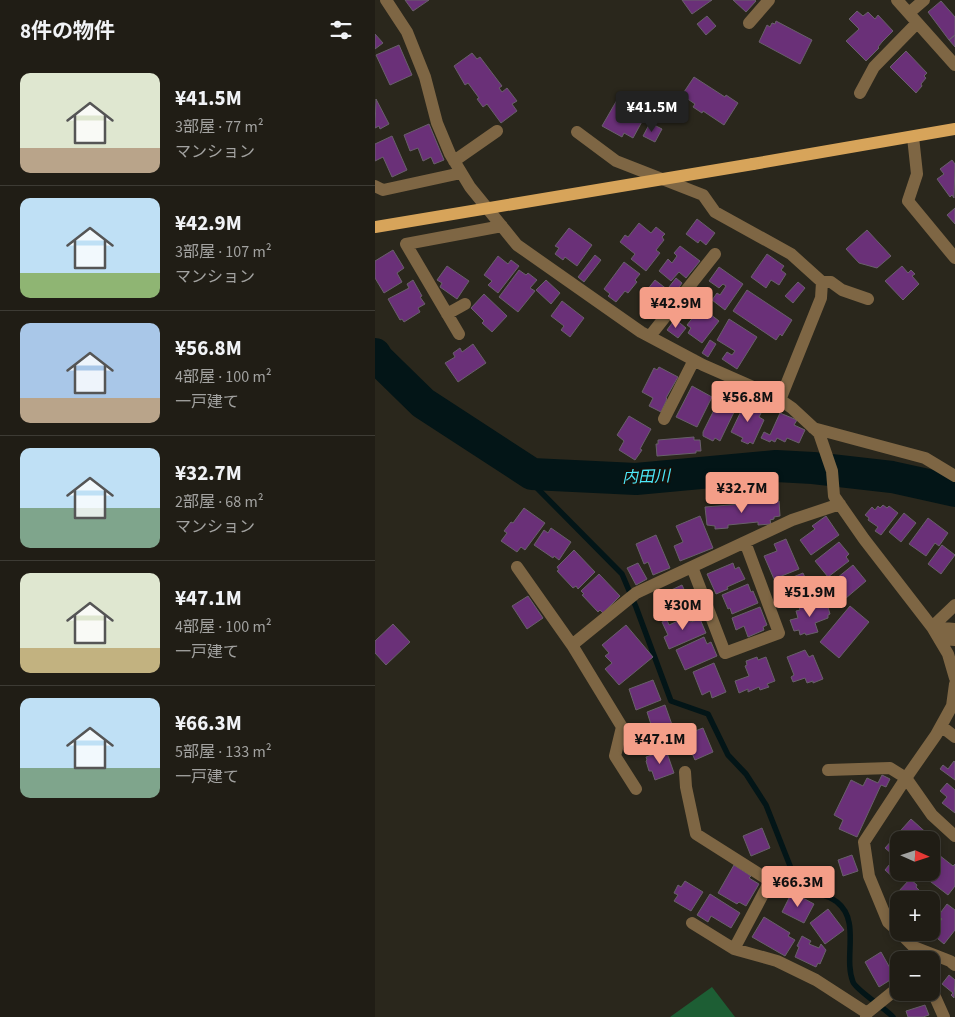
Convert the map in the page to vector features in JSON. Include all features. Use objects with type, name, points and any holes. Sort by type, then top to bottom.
[{"type":"main road","points":[[375,227],[955,129]]},
{"type":"street","points":[[386,0],[407,32],[425,77],[437,123],[454,161],[470,187],[517,245],[579,290],[650,336],[694,360],[780,400],[792,408],[816,431],[832,471],[837,500],[864,539],[932,627],[948,654],[955,678]]},
{"type":"street","points":[[749,23],[769,0]]},
{"type":"street","points":[[897,0],[955,65]]},
{"type":"street","points":[[860,93],[874,67],[913,18],[923,0]]},
{"type":"street","points":[[454,161],[497,131]]},
{"type":"street","points":[[577,132],[616,161],[703,195],[715,212],[791,254],[822,282],[831,282],[842,290],[868,299]]},
{"type":"street","points":[[913,136],[917,174],[908,201],[955,258]]},
{"type":"street","points":[[375,186],[383,190],[461,173]]},
{"type":"street","points":[[459,334],[406,244],[502,226]]},
{"type":"street","points":[[650,336],[715,254]]},
{"type":"street","points":[[780,400],[821,298],[822,282]]},
{"type":"street","points":[[447,314],[465,304]]},
{"type":"street","points":[[664,419],[694,360]]},
{"type":"street","points":[[816,431],[925,458],[955,476]]},
{"type":"street","points":[[572,645],[636,593],[837,500]]},
{"type":"street","points":[[691,567],[725,653],[779,633],[745,542]]},
{"type":"street","points":[[517,566],[572,645],[622,727],[615,756],[636,789]]},
{"type":"street","points":[[932,627],[955,605]]},
{"type":"street","points":[[932,627],[955,629]]},
{"type":"street","points":[[939,639],[955,640]]},
{"type":"street","points":[[890,924],[869,876],[864,842],[936,735],[952,706],[955,684]]},
{"type":"street","points":[[941,726],[955,737]]},
{"type":"street","points":[[828,770],[890,768],[906,778],[932,816],[955,836]]},
{"type":"street","points":[[685,772],[686,787],[696,834],[784,888]]},
{"type":"street","points":[[734,949],[770,881]]},
{"type":"street","points":[[692,923],[734,949],[777,960],[816,980],[868,1014],[890,994]]},
{"type":"street","points":[[908,941],[914,947],[950,961],[955,965]]},
{"type":"street","points":[[914,947],[916,951]]},
{"type":"street","points":[[937,1001],[944,1017]]},
{"type":"green space","points":[[712,987],[735,1017],[670,1017]]},
{"type":"building","points":[[405,0],[429,0],[413,11]]},
{"type":"building","points":[[682,0],[712,0],[692,14]]},
{"type":"building","points":[[733,0],[755,0],[756,1],[746,12]]},
{"type":"building","points":[[941,1],[955,17],[955,35],[949,40],[928,12]]},
{"type":"building","points":[[857,11],[863,16],[868,12],[875,19],[878,15],[893,31],[866,61],[846,41],[859,29],[849,19]]},
{"type":"building","points":[[707,16],[716,26],[706,35],[697,24]]},
{"type":"building","points":[[776,21],[812,40],[800,64],[759,42],[767,25],[770,27]]},
{"type":"building","points":[[375,34],[383,43],[375,49]]},
{"type":"building","points":[[955,35],[955,47],[949,40]]},
{"type":"building","points":[[399,45],[412,75],[390,85],[376,55]]},
{"type":"building","points":[[906,51],[927,73],[924,76],[926,78],[921,84],[922,86],[916,93],[890,67]]},
{"type":"building","points":[[472,53],[477,59],[480,57],[502,86],[499,88],[502,92],[507,88],[517,101],[512,104],[517,111],[501,123],[487,104],[483,107],[468,83],[465,85],[454,66]]},
{"type":"building","points":[[694,77],[738,103],[724,125],[703,111],[702,113],[693,107],[695,104],[682,95]]},
{"type":"building","points":[[376,99],[389,124],[380,129],[379,126],[375,128]]},
{"type":"building","points":[[617,100],[645,116],[633,138],[624,133],[622,137],[602,126]]},
{"type":"building","points":[[650,123],[662,129],[655,142],[643,136]]},
{"type":"building","points":[[429,124],[444,160],[434,164],[431,157],[423,161],[418,148],[410,151],[404,135]]},
{"type":"building","points":[[392,136],[407,170],[392,177],[383,157],[375,161],[375,144]]},
{"type":"building","points":[[952,160],[955,164],[954,198],[952,195],[950,197],[937,179],[944,174],[940,169]]},
{"type":"building","points":[[955,208],[955,224],[947,215]]},
{"type":"building","points":[[697,219],[715,233],[706,245],[700,240],[698,243],[686,234]]},
{"type":"building","points":[[639,223],[651,233],[656,227],[665,234],[662,237],[664,240],[656,250],[660,253],[646,271],[631,259],[635,254],[620,242],[625,235],[628,237]]},
{"type":"building","points":[[569,228],[592,245],[577,266],[565,257],[563,260],[555,254],[559,248],[555,246]]},
{"type":"building","points":[[867,230],[891,256],[877,268],[859,263],[846,249]]},
{"type":"building","points":[[680,246],[700,261],[686,278],[679,272],[671,281],[659,271],[668,259],[672,263],[677,256],[674,253]]},
{"type":"building","points":[[393,250],[404,268],[397,273],[402,282],[384,293],[375,278],[375,261]]},
{"type":"building","points":[[767,254],[784,266],[781,270],[786,274],[779,285],[771,280],[766,288],[751,277]]},
{"type":"building","points":[[595,255],[601,260],[584,282],[578,277]]},
{"type":"building","points":[[498,256],[508,264],[511,260],[519,266],[498,293],[488,285],[492,281],[484,275]]},
{"type":"building","points":[[624,262],[640,274],[635,280],[637,282],[628,293],[625,291],[616,302],[608,296],[610,294],[604,289]]},
{"type":"building","points":[[447,266],[469,281],[457,299],[440,287],[442,283],[437,280]]},
{"type":"building","points":[[902,266],[908,273],[911,270],[915,274],[912,276],[919,284],[903,300],[885,281]]},
{"type":"building","points":[[719,267],[743,284],[725,310],[712,300],[717,293],[720,295],[726,286],[723,284],[719,288],[709,281]]},
{"type":"building","points":[[519,270],[526,275],[528,273],[537,280],[530,288],[535,291],[518,312],[499,297]]},
{"type":"building","points":[[676,278],[682,283],[676,292],[669,287]]},
{"type":"building","points":[[413,280],[425,304],[418,308],[420,312],[404,322],[402,319],[400,320],[388,299],[409,288],[407,284]]},
{"type":"building","points":[[546,280],[560,293],[551,304],[536,290]]},
{"type":"building","points":[[655,280],[672,293],[654,317],[643,308],[648,299],[643,295]]},
{"type":"building","points":[[798,282],[805,288],[793,303],[785,296]]},
{"type":"building","points":[[747,290],[792,320],[782,336],[780,334],[776,340],[733,311]]},
{"type":"building","points":[[484,294],[507,316],[492,332],[482,323],[484,321],[471,308]]},
{"type":"building","points":[[562,301],[584,318],[570,337],[561,330],[564,326],[551,316]]},
{"type":"building","points":[[701,307],[719,321],[702,343],[688,333],[691,328],[687,325]]},
{"type":"building","points":[[675,319],[686,328],[678,338],[667,330]]},
{"type":"building","points":[[729,319],[757,337],[737,369],[722,359],[727,352],[732,355],[735,351],[717,340]]},
{"type":"building","points":[[710,340],[716,344],[708,357],[702,353]]},
{"type":"building","points":[[473,344],[486,363],[458,382],[445,363],[455,357],[453,353],[460,348],[462,352]]},
{"type":"building","points":[[659,367],[678,377],[666,398],[661,412],[649,406],[653,398],[642,392],[654,368],[657,370]]},
{"type":"building","points":[[692,386],[712,397],[697,427],[676,417]]},
{"type":"building","points":[[719,400],[736,408],[720,441],[715,438],[713,441],[703,436],[703,432]]},
{"type":"building","points":[[746,401],[759,407],[757,411],[761,413],[759,417],[764,420],[753,444],[741,441],[743,438],[731,432]]},
{"type":"building","points":[[780,413],[797,420],[794,425],[805,430],[799,443],[787,438],[785,442],[777,438],[775,442],[771,440],[770,442],[761,438],[764,432],[770,435]]},
{"type":"building","points":[[629,416],[651,429],[640,449],[642,450],[635,460],[619,450],[624,441],[617,435]]},
{"type":"building","points":[[694,437],[694,440],[700,440],[701,451],[657,456],[656,444],[658,444],[658,440]]},
{"type":"building","points":[[779,501],[780,516],[770,520],[771,524],[758,525],[758,522],[728,525],[728,528],[715,529],[715,526],[707,525],[705,507]]},
{"type":"building","points":[[883,505],[887,508],[889,506],[898,513],[881,535],[875,531],[878,527],[868,520],[869,518],[865,515],[872,507],[875,510],[878,506],[880,508]]},
{"type":"building","points":[[524,508],[545,523],[525,550],[521,547],[517,552],[501,541],[507,533],[504,531],[511,522],[513,523]]},
{"type":"building","points":[[904,513],[916,523],[901,542],[889,532]]},
{"type":"building","points":[[700,516],[713,548],[680,561],[674,546],[683,542],[676,526]]},
{"type":"building","points":[[826,516],[839,535],[811,555],[800,540],[815,529],[812,526]]},
{"type":"building","points":[[928,518],[948,533],[939,546],[935,543],[926,556],[909,544]]},
{"type":"building","points":[[551,528],[571,542],[559,560],[534,545],[544,530],[548,533]]},
{"type":"building","points":[[656,535],[670,568],[653,575],[648,562],[644,564],[636,544]]},
{"type":"building","points":[[786,539],[799,569],[774,579],[764,556],[777,551],[774,544]]},
{"type":"building","points":[[839,542],[849,554],[846,557],[849,561],[828,577],[815,561]]},
{"type":"building","points":[[942,545],[955,555],[941,574],[928,564]]},
{"type":"building","points":[[574,550],[595,572],[578,589],[576,586],[573,588],[557,571],[559,570],[557,567]]},
{"type":"building","points":[[638,563],[647,579],[636,585],[627,568]]},
{"type":"building","points":[[733,563],[735,569],[739,567],[745,579],[716,594],[707,574]]},
{"type":"building","points":[[853,565],[866,581],[839,604],[824,585],[835,576],[837,578]]},
{"type":"building","points":[[803,573],[808,584],[816,581],[822,596],[802,604],[801,601],[788,607],[778,583]]},
{"type":"building","points":[[599,574],[620,596],[603,613],[600,610],[598,612],[582,595],[584,594],[581,591]]},
{"type":"building","points":[[748,584],[758,603],[732,614],[722,595]]},
{"type":"building","points":[[682,585],[690,602],[680,606],[682,610],[668,616],[665,609],[662,611],[656,597]]},
{"type":"building","points":[[528,596],[543,618],[527,629],[512,606]]},
{"type":"building","points":[[819,600],[820,604],[827,604],[830,614],[828,618],[815,623],[818,632],[800,635],[799,630],[794,631],[790,620],[798,618],[796,611],[800,610],[799,607]]},
{"type":"building","points":[[850,606],[869,622],[839,658],[820,642]]},
{"type":"building","points":[[760,607],[767,625],[763,627],[764,630],[748,637],[744,626],[736,630],[732,618]]},
{"type":"building","points":[[689,616],[691,622],[700,619],[706,633],[669,649],[664,637],[668,635],[662,622],[667,620],[669,625]]},
{"type":"building","points":[[393,624],[410,642],[386,665],[375,653],[375,641]]},
{"type":"building","points":[[626,625],[653,657],[619,685],[605,669],[612,663],[605,656],[609,653],[602,645]]},
{"type":"building","points":[[704,637],[707,644],[711,642],[717,656],[685,670],[676,650]]},
{"type":"building","points":[[805,650],[809,657],[813,655],[823,679],[813,683],[813,681],[807,683],[805,678],[793,682],[791,677],[794,675],[787,657]]},
{"type":"building","points":[[757,657],[758,660],[766,657],[775,681],[767,684],[769,687],[760,690],[759,687],[748,692],[748,689],[739,693],[735,681],[749,676],[745,666],[747,665],[746,661]]},
{"type":"building","points":[[714,663],[726,692],[712,698],[710,691],[702,695],[693,672]]},
{"type":"building","points":[[653,680],[661,700],[636,710],[629,689]]},
{"type":"building","points":[[665,705],[676,736],[657,743],[647,712]]},
{"type":"building","points":[[703,728],[713,752],[695,760],[684,735]]},
{"type":"building","points":[[666,750],[674,773],[655,780],[652,771],[649,771],[646,757]]},
{"type":"building","points":[[954,761],[955,780],[940,769],[943,765],[948,769]]},
{"type":"building","points":[[882,775],[890,779],[886,787],[881,785],[857,837],[839,829],[843,820],[834,815],[851,780],[863,786],[867,778],[878,783]]},
{"type":"building","points":[[947,783],[955,790],[955,813],[942,803],[947,797],[940,791]]},
{"type":"building","points":[[911,819],[924,831],[900,831]]},
{"type":"building","points":[[762,828],[770,848],[751,856],[743,836]]},
{"type":"building","points":[[890,842],[890,852],[885,848]]},
{"type":"building","points":[[852,855],[858,871],[843,876],[838,860]]},
{"type":"building","points":[[940,856],[953,866],[955,864],[955,886],[948,895],[930,881],[940,881]]},
{"type":"building","points":[[890,864],[890,874],[885,870]]},
{"type":"building","points":[[734,865],[751,876],[749,878],[759,884],[746,906],[739,902],[737,904],[718,893]]},
{"type":"building","points":[[685,881],[703,892],[691,911],[674,901],[678,895],[674,893],[678,885],[681,887]]},
{"type":"building","points":[[908,881],[912,881],[920,891],[899,891]]},
{"type":"building","points":[[792,892],[814,904],[804,923],[782,912]]},
{"type":"building","points":[[710,894],[740,913],[731,928],[711,916],[708,922],[697,915]]},
{"type":"building","points":[[947,904],[955,910],[955,930],[944,944],[940,941],[940,922],[942,919],[940,913]]},
{"type":"building","points":[[828,909],[844,930],[825,944],[810,923]]},
{"type":"building","points":[[764,917],[790,933],[788,936],[795,940],[785,956],[752,937]]},
{"type":"building","points":[[802,936],[811,941],[809,944],[819,948],[821,944],[826,950],[820,964],[818,963],[816,967],[795,957],[799,947],[797,946]]},
{"type":"building","points":[[881,952],[890,968],[890,980],[879,987],[865,962]]},
{"type":"building","points":[[949,975],[955,980],[954,998],[951,995],[953,993],[942,984]]},
{"type":"building","points":[[925,1005],[929,1015],[908,1017],[906,1011]]},
{"type":"waterway","name":"内田川","points":[[375,354],[423,403],[532,474],[636,479],[776,466],[813,468],[892,477],[955,491]]},
{"type":"waterway","points":[[524,468],[533,484],[622,574],[671,701],[708,714],[728,755],[746,774],[766,805],[798,886],[829,897],[844,910],[850,929],[850,972],[853,982],[859,990],[893,1017]]}]
